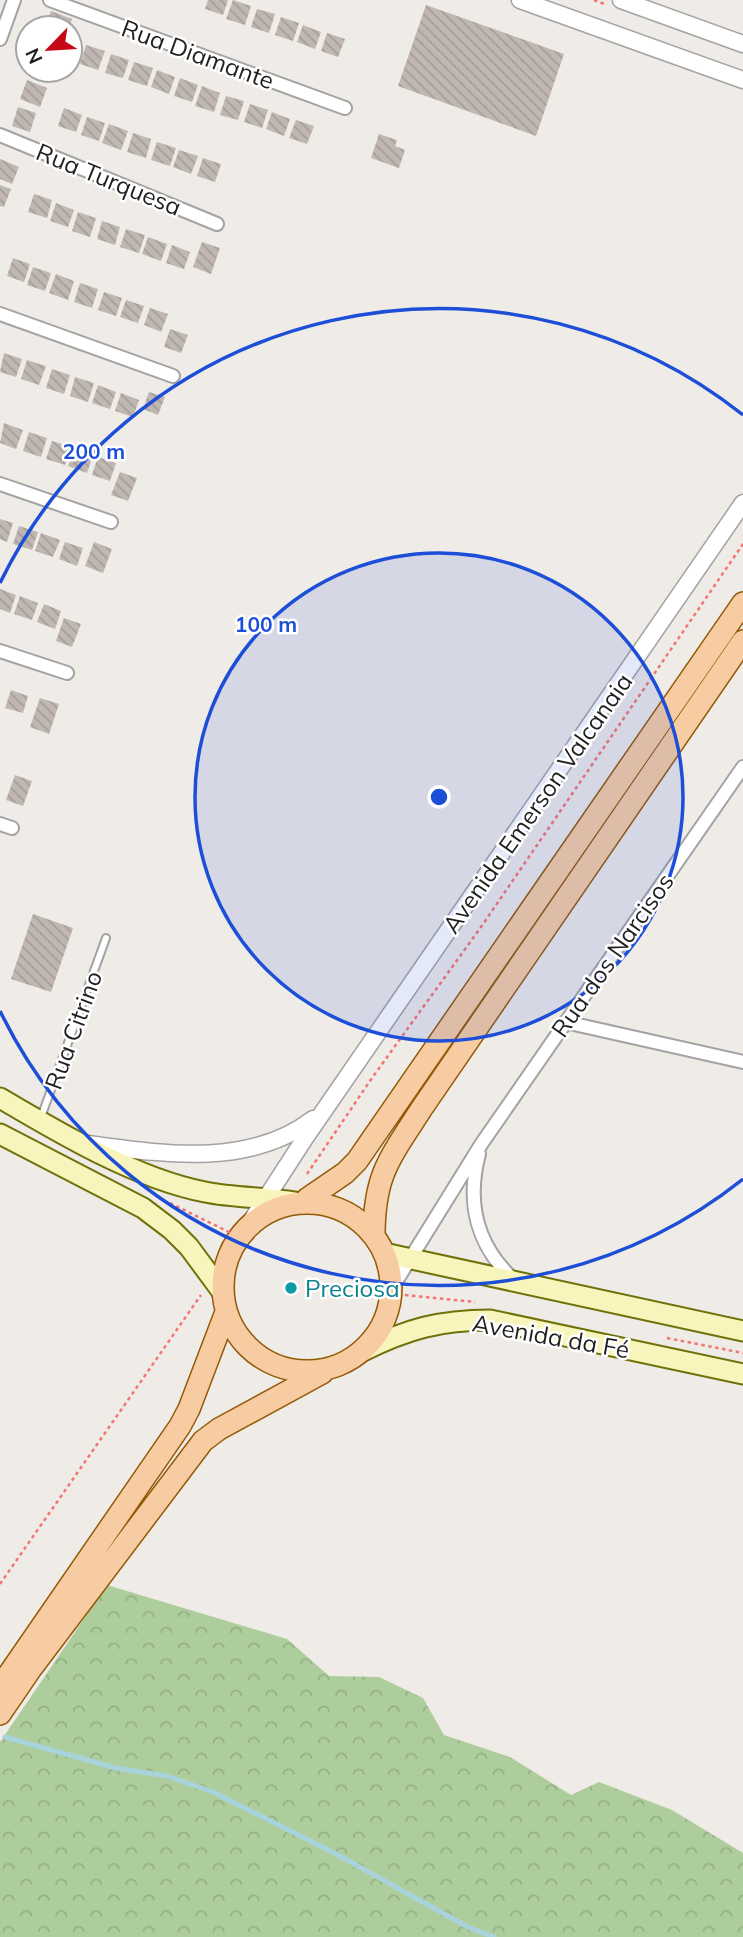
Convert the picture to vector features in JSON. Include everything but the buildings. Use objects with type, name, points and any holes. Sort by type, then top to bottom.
[{"type":"main road","points":[[0,1687],[180,1426],[189,1409],[221,1295],[224,1267],[234,1243],[250,1223],[271,1209],[301,1201],[345,1173],[357,1161],[743,603]]},
{"type":"main road","points":[[379,1245],[374,1207],[377,1187],[387,1161],[743,641]]},
{"type":"main road","points":[[0,1098],[40,1122],[119,1162],[204,1192],[301,1201],[343,1210],[364,1223],[379,1245],[389,1264],[392,1288],[388,1312],[378,1333],[363,1351],[219,1429],[202,1441],[0,1714]]},
{"type":"main road","points":[[0,1134],[143,1208],[172,1230],[189,1247],[221,1295],[234,1330],[247,1346],[265,1360],[286,1369],[308,1372],[328,1369]]},
{"type":"main road","name":"Avenida da Fé","points":[[379,1245],[410,1259],[743,1331]]},
{"type":"main road","name":"Avenida da Fé","points":[[363,1351],[399,1334],[427,1325],[457,1320],[489,1321],[743,1374]]},
{"type":"street","points":[[0,39],[14,0]]},
{"type":"street","name":"Rua Diamante","points":[[50,0],[345,108]]},
{"type":"street","points":[[520,0],[743,80]]},
{"type":"street","points":[[621,0],[743,44]]},
{"type":"street","name":"Rua Turquesa","points":[[0,135],[218,224]]},
{"type":"street","points":[[0,314],[173,376]]},
{"type":"street","points":[[0,484],[111,522]]},
{"type":"street","name":"Avenida Emerson Valcanaia","points":[[330,1103],[743,503]]},
{"type":"street","points":[[0,651],[67,673]]},
{"type":"street","name":"Rua dos Narcisos","points":[[392,1288],[482,1143],[743,767]]},
{"type":"street","points":[[565,1021],[743,1062]]},
{"type":"street","points":[[80,1143],[172,1154],[243,1150],[294,1132],[319,1115],[330,1103]]},
{"type":"street","points":[[250,1223],[330,1103]]},
{"type":"street","name":"Rua dos Narcisos","points":[[482,1143],[475,1179],[476,1218],[491,1255],[517,1282]]},
{"type":"lane","name":"Rua Citrino","points":[[40,1122],[106,938]]},
{"type":"path","points":[[303,1178],[311,1171],[372,1078],[481,927],[743,544]]},
{"type":"path","points":[[0,1584],[195,1303],[221,1295]]},
{"type":"green space","points":[[107,1585],[287,1639],[329,1676],[379,1677],[423,1698],[444,1735],[510,1757],[571,1795],[599,1782],[672,1810],[743,1853],[743,1937],[0,1937],[0,1742]]},
{"type":"waterway","points":[[5,1737],[116,1768],[167,1776],[213,1792],[336,1854],[468,1927],[494,1937]]},
{"type":"place","name":"Preciosa","points":[[291,1288]]}]
